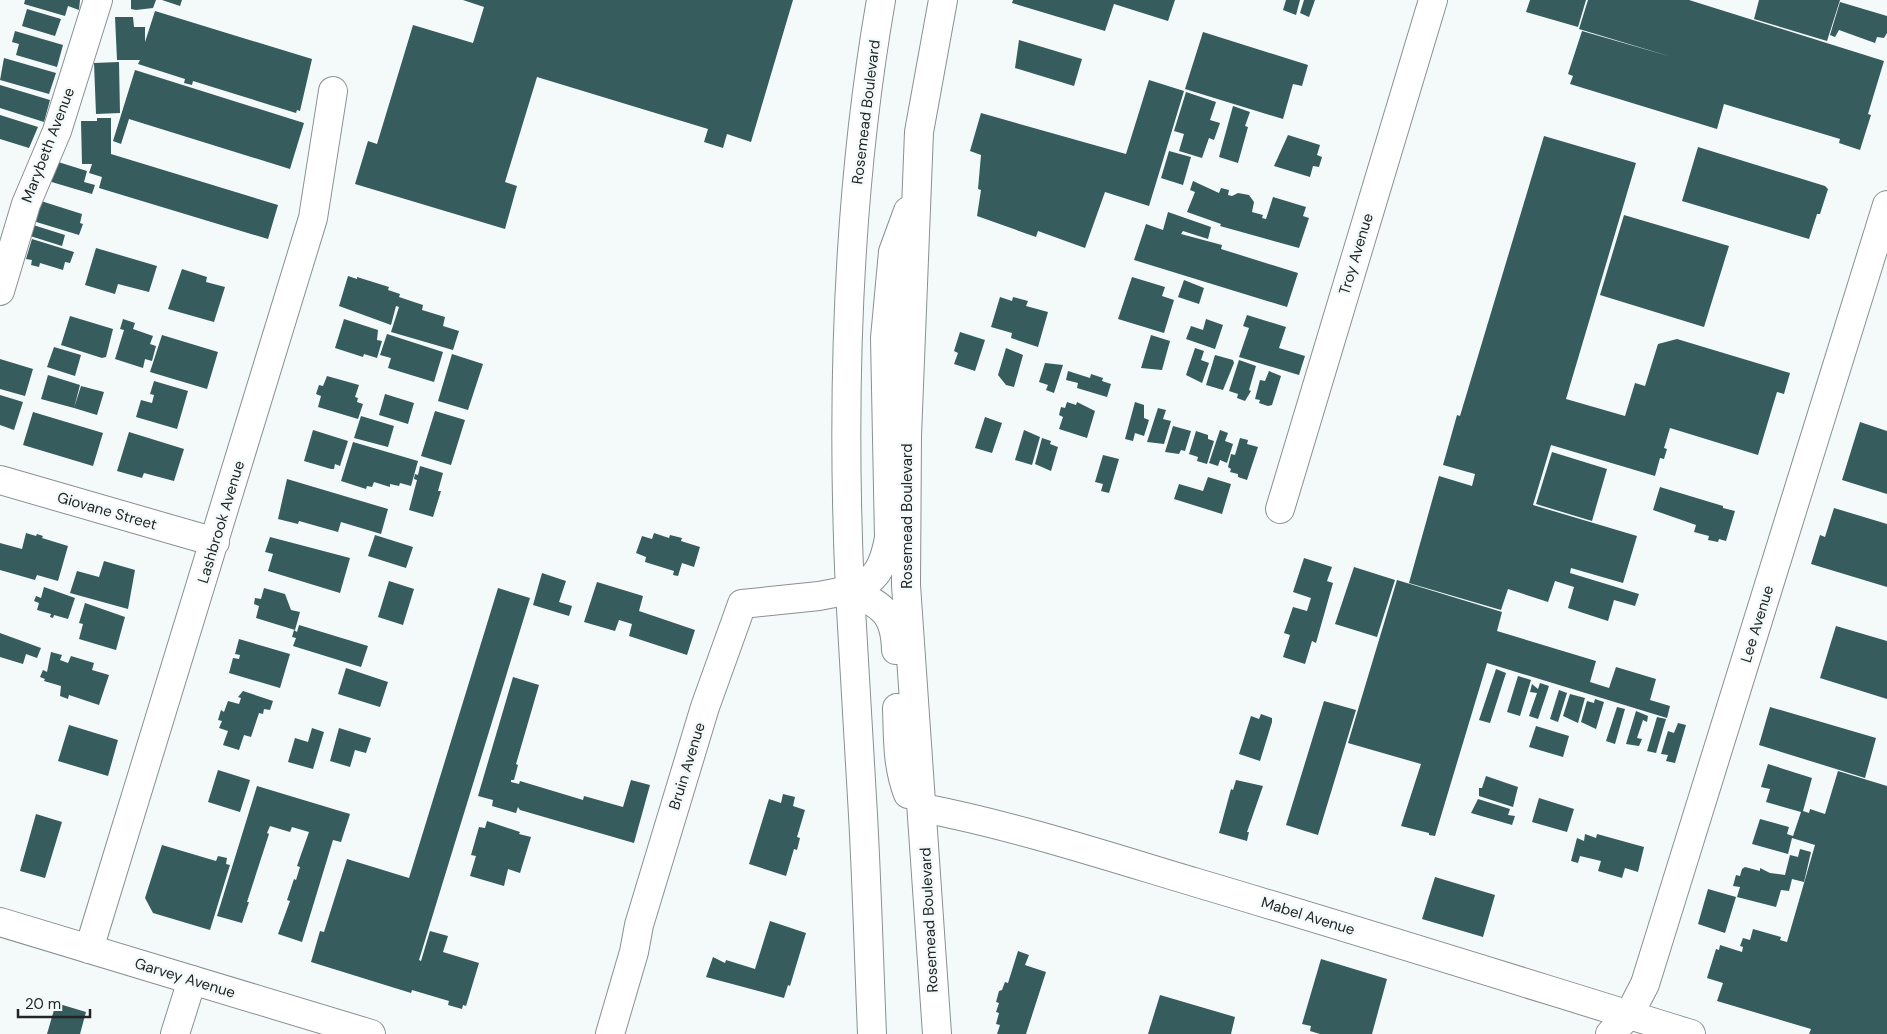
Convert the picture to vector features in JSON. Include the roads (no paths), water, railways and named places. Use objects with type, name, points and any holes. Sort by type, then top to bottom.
[{"type":"street","name":"Marybeth Avenue","points":[[0,291],[26,204],[57,131],[98,0]]},
{"type":"street","name":"Rosemead Boulevard","points":[[872,1034],[863,815],[850,590],[847,442],[848,306],[860,144],[881,0]]},
{"type":"street","name":"Rosemead Boulevard","points":[[937,1034],[923,808],[906,585],[907,436],[919,132],[943,0]]},
{"type":"street","name":"Troy Avenue","points":[[1280,509],[1433,0]]},
{"type":"street","name":"Lashbrook Avenue","points":[[89,949],[313,218],[333,91]]},
{"type":"street","points":[[850,590],[865,585],[874,577],[887,550],[889,538],[885,338],[893,252],[904,218],[916,196]]},
{"type":"street","name":"Lee Avenue","points":[[1620,1024],[1645,984],[1887,205]]},
{"type":"street","name":"Giovane Street","points":[[0,480],[214,542]]},
{"type":"street","points":[[850,590],[877,604],[890,617],[895,634],[898,754],[901,777],[909,797],[923,808]]},
{"type":"street","name":"Bruin Avenue","points":[[610,1034],[634,952],[639,924],[705,707],[742,604],[819,596],[850,590]]},
{"type":"street","name":"Mabel Avenue","points":[[923,808],[968,817],[1047,838],[1254,899],[1620,1024],[1691,1034]]},
{"type":"street","name":"Garvey Avenue","points":[[0,922],[371,1034]]},
{"type":"street","points":[[175,1034],[192,980]]}]
